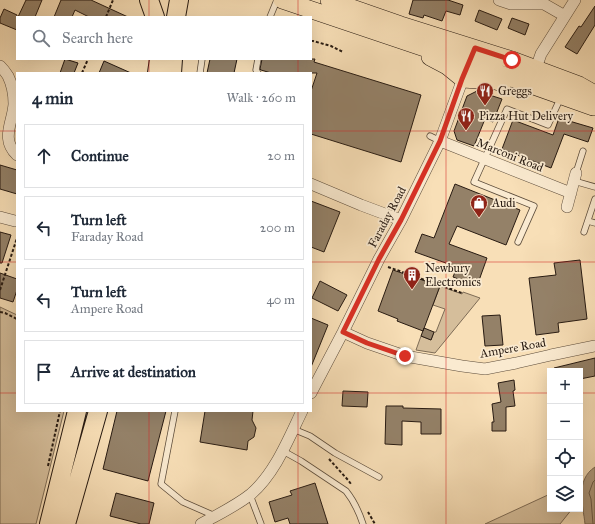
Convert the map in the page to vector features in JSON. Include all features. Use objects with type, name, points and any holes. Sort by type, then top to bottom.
[{"type":"highway","points":[[149,0],[155,16]]},
{"type":"highway","points":[[176,16],[179,0]]},
{"type":"highway","points":[[157,72],[159,60]]},
{"type":"highway","points":[[172,72],[173,60]]},
{"type":"highway","points":[[66,524],[98,412]]},
{"type":"highway","points":[[49,524],[77,416]]},
{"type":"main road","points":[[177,16],[188,0]]},
{"type":"main road","points":[[282,0],[395,39],[472,56],[512,60],[579,85],[595,94]]},
{"type":"main road","points":[[329,0],[472,56],[531,85],[595,107]]},
{"type":"main road","points":[[395,39],[447,66],[462,79],[489,79],[506,84],[531,85]]},
{"type":"street","points":[[499,0],[511,4],[544,2],[565,16]]},
{"type":"street","points":[[531,85],[541,54],[575,0]]},
{"type":"street","name":"Faraday Road","points":[[312,388],[401,220],[435,138],[472,56]]},
{"type":"street","points":[[0,66],[8,77],[13,91],[14,105],[8,136],[11,148],[16,154]]},
{"type":"street","name":"Marconi Road","points":[[435,138],[571,193]]},
{"type":"street","points":[[567,207],[575,177]]},
{"type":"street","points":[[312,184],[401,220]]},
{"type":"street","points":[[0,217],[15,221]]},
{"type":"street","name":"Ampere Road","points":[[343,332],[367,343],[405,356],[486,369],[595,346]]},
{"type":"street","points":[[201,524],[250,495],[262,483],[283,451],[302,412]]},
{"type":"lane","points":[[270,16],[277,0]]},
{"type":"lane","points":[[200,72],[202,60]]},
{"type":"lane","points":[[257,72],[256,70],[258,60]]},
{"type":"lane","points":[[518,242],[534,206],[474,182],[506,109],[548,125],[561,96]]},
{"type":"lane","points":[[583,152],[575,177],[595,187]]},
{"type":"lane","points":[[584,232],[595,199]]},
{"type":"lane","points":[[588,221],[595,223]]},
{"type":"lane","points":[[175,412],[161,484],[183,502],[215,516]]},
{"type":"lane","points":[[293,429],[310,436],[379,477]]},
{"type":"lane","points":[[283,451],[301,461],[346,491],[352,498],[363,524]]},
{"type":"lane","points":[[250,495],[261,524]]},
{"type":"path","points":[[106,16],[113,0]]},
{"type":"path","points":[[312,42],[331,46],[343,52]]},
{"type":"path","points":[[82,72],[88,60]]},
{"type":"path","points":[[0,290],[16,241]]},
{"type":"path","points":[[388,266],[462,293]]},
{"type":"path","points":[[0,312],[16,318]]},
{"type":"path","points":[[326,457],[352,486]]},
{"type":"path","points":[[367,510],[375,524]]},
{"type":"shaded area","points":[[440,286],[462,294],[463,292],[480,298],[435,353],[416,350],[421,336],[431,340],[434,332],[436,332],[445,309],[433,305]]},
{"type":"shaded area","points":[[0,307],[16,315],[16,412],[64,412],[36,524],[0,524]]},
{"type":"shaded area","points":[[547,495],[547,512],[570,512],[560,524],[485,524]]},
{"type":"water","points":[[595,467],[595,524],[585,524],[583,509],[583,486],[589,472]]},
{"type":"building","points":[[26,0],[42,0],[35,16],[18,16]]},
{"type":"building","points":[[61,0],[91,0],[126,16],[87,16],[75,10],[72,16],[54,16]]},
{"type":"building","points":[[413,0],[448,0],[463,5],[460,15],[446,11],[442,21],[424,15],[423,18],[409,14]]},
{"type":"building","points":[[595,6],[595,25],[577,54],[565,47]]},
{"type":"building","points":[[4,9],[17,15],[16,30],[0,23],[0,18]]},
{"type":"building","points":[[479,10],[502,19],[497,30],[475,21]]},
{"type":"building","points":[[512,18],[529,24],[525,35],[508,28]]},
{"type":"building","points":[[315,59],[314,62],[421,95],[401,162],[312,134],[312,88],[317,73],[268,72],[260,69],[262,60]]},
{"type":"building","points":[[65,60],[78,63],[74,72],[60,72]]},
{"type":"building","points":[[210,60],[237,60],[234,72],[207,72]]},
{"type":"building","points":[[104,61],[129,72],[99,72]]},
{"type":"building","points":[[477,91],[502,99],[493,122],[485,119],[474,146],[457,140],[454,131],[467,96]]},
{"type":"building","points":[[559,118],[593,128],[588,142],[564,134],[551,168],[502,149],[513,120],[553,135]]},
{"type":"building","points":[[0,165],[16,170],[16,194],[0,189]]},
{"type":"building","name":"Audi","points":[[455,184],[520,210],[506,245],[457,226],[449,244],[487,258],[477,286],[453,277],[457,267],[415,252],[422,234],[434,238]]},
{"type":"building","points":[[312,201],[340,212],[324,252],[312,247]]},
{"type":"building","points":[[0,232],[11,235],[2,263],[0,263]]},
{"type":"building","points":[[580,260],[587,319],[558,323],[559,332],[536,335],[529,278],[556,275],[554,263]]},
{"type":"building","name":"Newbury Electronics","points":[[393,270],[440,286],[423,331],[397,321],[398,319],[378,311]]},
{"type":"building","points":[[0,273],[16,279],[16,293],[13,302],[0,298]]},
{"type":"building","points":[[320,281],[347,295],[338,311],[312,298]]},
{"type":"building","points":[[500,315],[503,345],[485,346],[482,316]]},
{"type":"building","points":[[312,318],[328,325],[312,365]]},
{"type":"building","points":[[424,328],[434,332],[431,340],[421,336]]},
{"type":"building","points":[[595,358],[595,376],[583,378],[583,368],[554,368]]},
{"type":"building","points":[[514,380],[515,390],[513,391],[515,406],[506,407],[506,431],[492,431],[492,422],[494,422],[492,404],[501,402],[498,383]]},
{"type":"building","points":[[343,391],[368,392],[367,407],[342,406]]},
{"type":"building","points":[[386,406],[441,409],[441,434],[421,434],[421,422],[402,421],[402,445],[385,444]]},
{"type":"building","points":[[117,412],[166,412],[148,481],[103,469]]},
{"type":"building","points":[[205,412],[253,412],[252,420],[256,428],[254,437],[248,441],[247,450],[200,442]]},
{"type":"building","points":[[315,483],[328,524],[290,524],[288,518],[275,522],[269,502],[292,495],[290,491]]},
{"type":"building","points":[[116,493],[154,503],[149,524],[141,524],[110,516]]},
{"type":"place","name":"Greggs","points":[[485,106]]},
{"type":"place","name":"Pizza Hut Delivery","points":[[466,131]]},
{"type":"place","name":"Audi","points":[[479,218]]},
{"type":"place","name":"Newbury Electronics","points":[[412,290]]},
{"type":"route","points":[[405,356],[367,343],[343,332],[440,141],[462,79],[475,48],[512,60]]}]
